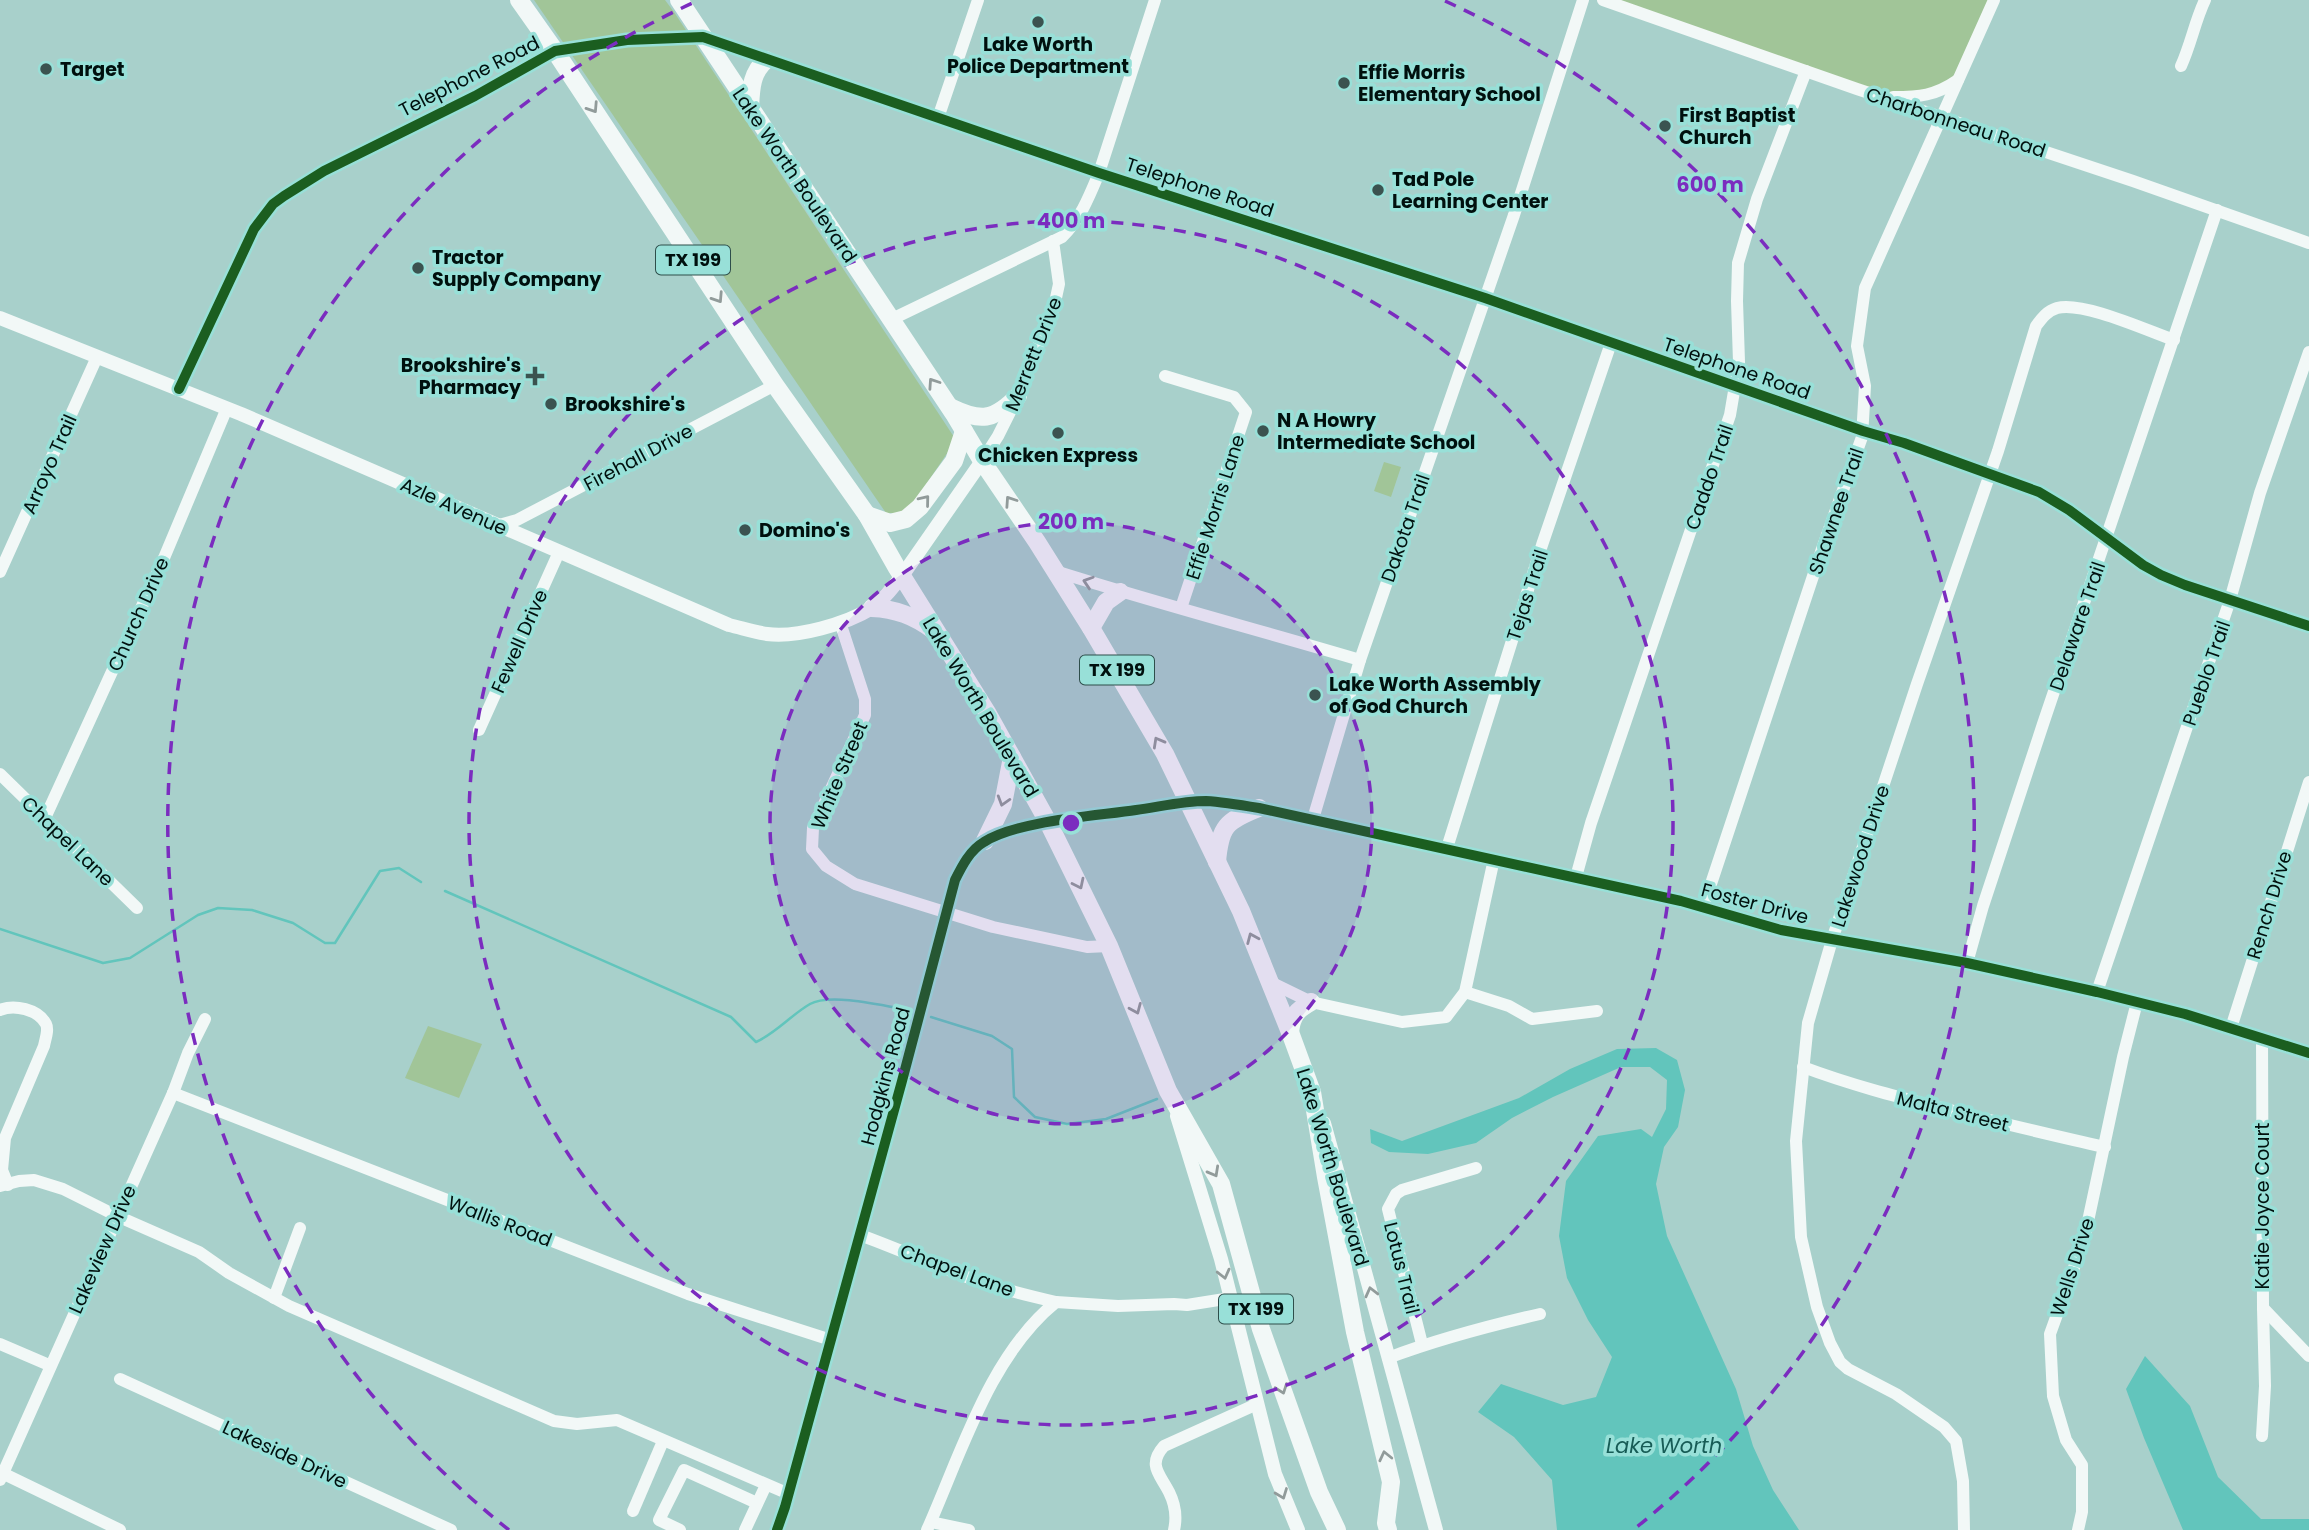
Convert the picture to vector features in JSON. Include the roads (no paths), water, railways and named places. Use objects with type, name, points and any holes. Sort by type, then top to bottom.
[{"type":"highway","name":"Lake Worth Boulevard","points":[[519,0],[775,385],[867,515],[1012,757],[1048,822],[1109,946],[1168,1091]]},
{"type":"highway","name":"Lake Worth Boulevard","points":[[679,0],[950,407],[1130,693],[1189,803],[1217,862],[1270,982],[1312,1093]]},
{"type":"highway","points":[[750,108],[753,78],[758,67],[766,60]]},
{"type":"highway","points":[[950,407],[979,418],[992,416],[1004,410],[1017,396]]},
{"type":"highway","points":[[867,515],[890,523],[906,519],[920,507],[954,461],[964,430]]},
{"type":"highway","points":[[1091,628],[1106,602],[1120,592]]},
{"type":"highway","points":[[872,608],[890,609],[905,614],[918,619],[938,633]]},
{"type":"highway","points":[[985,841],[1003,804],[1012,757]]},
{"type":"highway","points":[[1217,862],[1219,843],[1227,823],[1259,808]]},
{"type":"highway","points":[[1290,1032],[1292,1018],[1297,1010],[1311,1002]]},
{"type":"highway","name":"TX 199","points":[[1168,1091],[1221,1184],[1261,1329],[1319,1492],[1337,1530]]},
{"type":"highway","name":"TX 199","points":[[1312,1093],[1355,1332],[1391,1482],[1387,1527]]},
{"type":"main road","name":"Azle Avenue","points":[[0,318],[227,408],[729,625],[769,634],[803,633],[840,622],[872,608],[889,593],[902,576]]},
{"type":"main road","name":"Merrett Drive","points":[[902,576],[982,461]]},
{"type":"main road","name":"Lake Worth Boulevard","points":[[1168,1091],[1199,1183],[1275,1474],[1296,1528]]},
{"type":"main road","name":"Lake Worth Boulevard","points":[[1312,1093],[1341,1182],[1436,1530]]},
{"type":"street","points":[[938,118],[978,0]]},
{"type":"street","points":[[890,320],[1062,237],[1074,226],[1099,173],[1155,0]]},
{"type":"street","name":"Dakota Trail","points":[[1313,819],[1360,660],[1485,298],[1583,0]]},
{"type":"street","name":"Charbonneau Road","points":[[1603,0],[2309,243]]},
{"type":"street","name":"Shawnee Trail","points":[[1703,908],[1863,431],[1865,386],[1857,346],[1865,288],[1994,0]]},
{"type":"street","points":[[2181,66],[2195,20],[2205,0]]},
{"type":"street","name":"Telephone Road","points":[[180,389],[254,229],[273,204],[324,171],[475,96],[555,51],[618,41],[704,37],[1099,173],[1485,298],[2039,492],[2161,575],[2309,626]]},
{"type":"street","name":"Caddo Trail","points":[[1576,877],[1591,823],[1730,415],[1739,362],[1738,263],[1757,199],[1806,71]]},
{"type":"street","points":[[1881,97],[1918,97],[1943,90],[1958,80]]},
{"type":"street","name":"Delaware Trail","points":[[1967,963],[1983,906],[2217,210]]},
{"type":"street","name":"Merrett Drive","points":[[982,461],[998,436],[1017,396],[1058,293],[1059,275],[1053,241]]},
{"type":"street","name":"Lakewood Drive","points":[[1964,1530],[1963,1480],[1956,1441],[1944,1427],[1896,1394],[1847,1369],[1830,1343],[1817,1307],[1801,1237],[1796,1142],[1808,1023],[1832,940],[1989,475],[2036,326],[2043,316],[2063,307],[2090,311],[2174,340]]},
{"type":"street","name":"Tejas Trail","points":[[1447,848],[1542,545],[1611,343]]},
{"type":"street","name":"Pueblo Trail","points":[[2097,992],[2230,600],[2260,493],[2309,352]]},
{"type":"street","name":"Arroyo Trail","points":[[0,572],[97,357]]},
{"type":"street","name":"Effie Morris Lane","points":[[1165,376],[1234,397],[1246,412],[1181,608]]},
{"type":"street","name":"Firehall Drive","points":[[499,526],[517,520],[775,385]]},
{"type":"street","name":"Church Drive","points":[[45,818],[164,558],[227,408]]},
{"type":"street","name":"Fewell Drive","points":[[479,730],[559,552]]},
{"type":"street","points":[[1055,571],[1360,660]]},
{"type":"street","name":"White Street","points":[[840,622],[865,699],[865,715],[813,828],[812,849],[826,866],[855,884],[946,913]]},
{"type":"street","name":"Chapel Lane","points":[[0,774],[137,908]]},
{"type":"street","name":"Rench Drive","points":[[2231,1028],[2309,782]]},
{"type":"street","name":"Foster Drive","points":[[1189,803],[1205,801],[1313,819],[1576,877],[1781,930],[1967,963],[2097,992],[2231,1028],[2309,1054]]},
{"type":"street","name":"Hodgkins Road","points":[[777,1530],[860,1235],[955,880],[964,863],[985,841],[1012,831],[1048,822],[1189,803]]},
{"type":"street","points":[[1270,982],[1311,1002],[1402,1022],[1446,1017],[1465,992],[1493,859]]},
{"type":"street","points":[[946,913],[993,927],[1087,947],[1109,946]]},
{"type":"street","points":[[1465,992],[1509,1006],[1532,1018],[1597,1010]]},
{"type":"street","name":"Wells Drive","points":[[2078,1530],[2082,1513],[2082,1465],[2066,1440],[2053,1396],[2050,1334],[2084,1240],[2137,1002]]},
{"type":"street","points":[[0,1010],[18,1007],[34,1013],[46,1024],[47,1030],[44,1046],[5,1138],[2,1170],[4,1186],[34,1180],[63,1189],[198,1252],[274,1298],[554,1420],[577,1424],[617,1420],[789,1494]]},
{"type":"street","name":"Lakeview Drive","points":[[1,1476],[205,1019]]},
{"type":"street","name":"Katie Joyce Court","points":[[2262,1038],[2263,1308],[2309,1356]]},
{"type":"street","name":"Malta Street","points":[[1803,1067],[1916,1103],[2105,1147]]},
{"type":"street","name":"Wallis Road","points":[[173,1093],[688,1294],[831,1340]]},
{"type":"street","name":"Lotus Trail","points":[[1422,1345],[1388,1209],[1396,1194],[1402,1190],[1476,1168]]},
{"type":"street","points":[[274,1298],[300,1228]]},
{"type":"street","name":"Chapel Lane","points":[[860,1235],[966,1277],[1056,1302],[1118,1306],[1187,1305],[1231,1298]]},
{"type":"street","points":[[969,1530],[929,1526],[1001,1366],[1030,1326],[1056,1302]]},
{"type":"street","points":[[2262,1436],[2265,1385],[2263,1308]]},
{"type":"street","points":[[1388,1358],[1476,1329],[1540,1314]]},
{"type":"street","points":[[0,1344],[50,1366]]},
{"type":"street","name":"Lakeside Drive","points":[[120,1378],[451,1530]]},
{"type":"street","points":[[1174,1530],[1177,1516],[1169,1492],[1157,1473],[1159,1452],[1164,1446],[1257,1404]]},
{"type":"street","points":[[633,1511],[663,1441]]},
{"type":"street","points":[[680,1530],[659,1520],[684,1470],[758,1503]]},
{"type":"street","points":[[1,1476],[120,1530]]},
{"type":"street","points":[[745,1530],[766,1485]]},
{"type":"water","name":"Lake Worth","points":[[1656,1048],[1677,1060],[1685,1090],[1678,1127],[1664,1147],[1656,1184],[1667,1236],[1736,1389],[1753,1446],[1773,1490],[1799,1530],[1557,1530],[1552,1480],[1514,1437],[1478,1412],[1501,1384],[1563,1405],[1596,1397],[1612,1357],[1588,1320],[1567,1278],[1559,1236],[1566,1181],[1598,1136],[1641,1129],[1652,1137],[1666,1109],[1667,1080],[1650,1067],[1621,1067],[1512,1118],[1476,1143],[1428,1154],[1389,1152],[1371,1143],[1370,1129],[1402,1141],[1519,1098],[1570,1069],[1617,1049]]},
{"type":"water","points":[[2145,1356],[2190,1406],[2218,1477],[2261,1519],[2309,1519],[2309,1530],[2183,1530],[2126,1389]]},
{"type":"waterway","points":[[0,929],[103,963],[130,958],[198,915],[218,908],[252,910],[293,923],[325,943],[335,943],[380,871],[399,868],[421,882]]},
{"type":"waterway","points":[[445,891],[731,1017],[756,1042],[803,1008],[819,1001],[860,1001],[914,1011]]},
{"type":"waterway","points":[[931,1017],[992,1036],[1012,1049],[1014,1097],[1035,1117],[1067,1124],[1106,1119],[1157,1099]]},
{"type":"place","name":"Lake Worth Police Department","points":[[1038,22]]},
{"type":"place","name":"Target","points":[[46,69]]},
{"type":"place","name":"Effie Morris Elementary School","points":[[1344,83]]},
{"type":"place","name":"First Baptist Church","points":[[1665,126]]},
{"type":"place","name":"Tad Pole Learning Center","points":[[1378,190]]},
{"type":"place","name":"Tractor Supply Company","points":[[418,268]]},
{"type":"place","name":"Brookshire's Pharmacy","points":[[535,376]]},
{"type":"place","name":"Brookshire's","points":[[551,404]]},
{"type":"place","name":"N A Howry Intermediate School","points":[[1263,431]]},
{"type":"place","name":"Chicken Express","points":[[1058,433]]},
{"type":"place","name":"Domino's","points":[[745,530]]},
{"type":"place","name":"Lake Worth Assembly of God Church","points":[[1315,695]]}]
